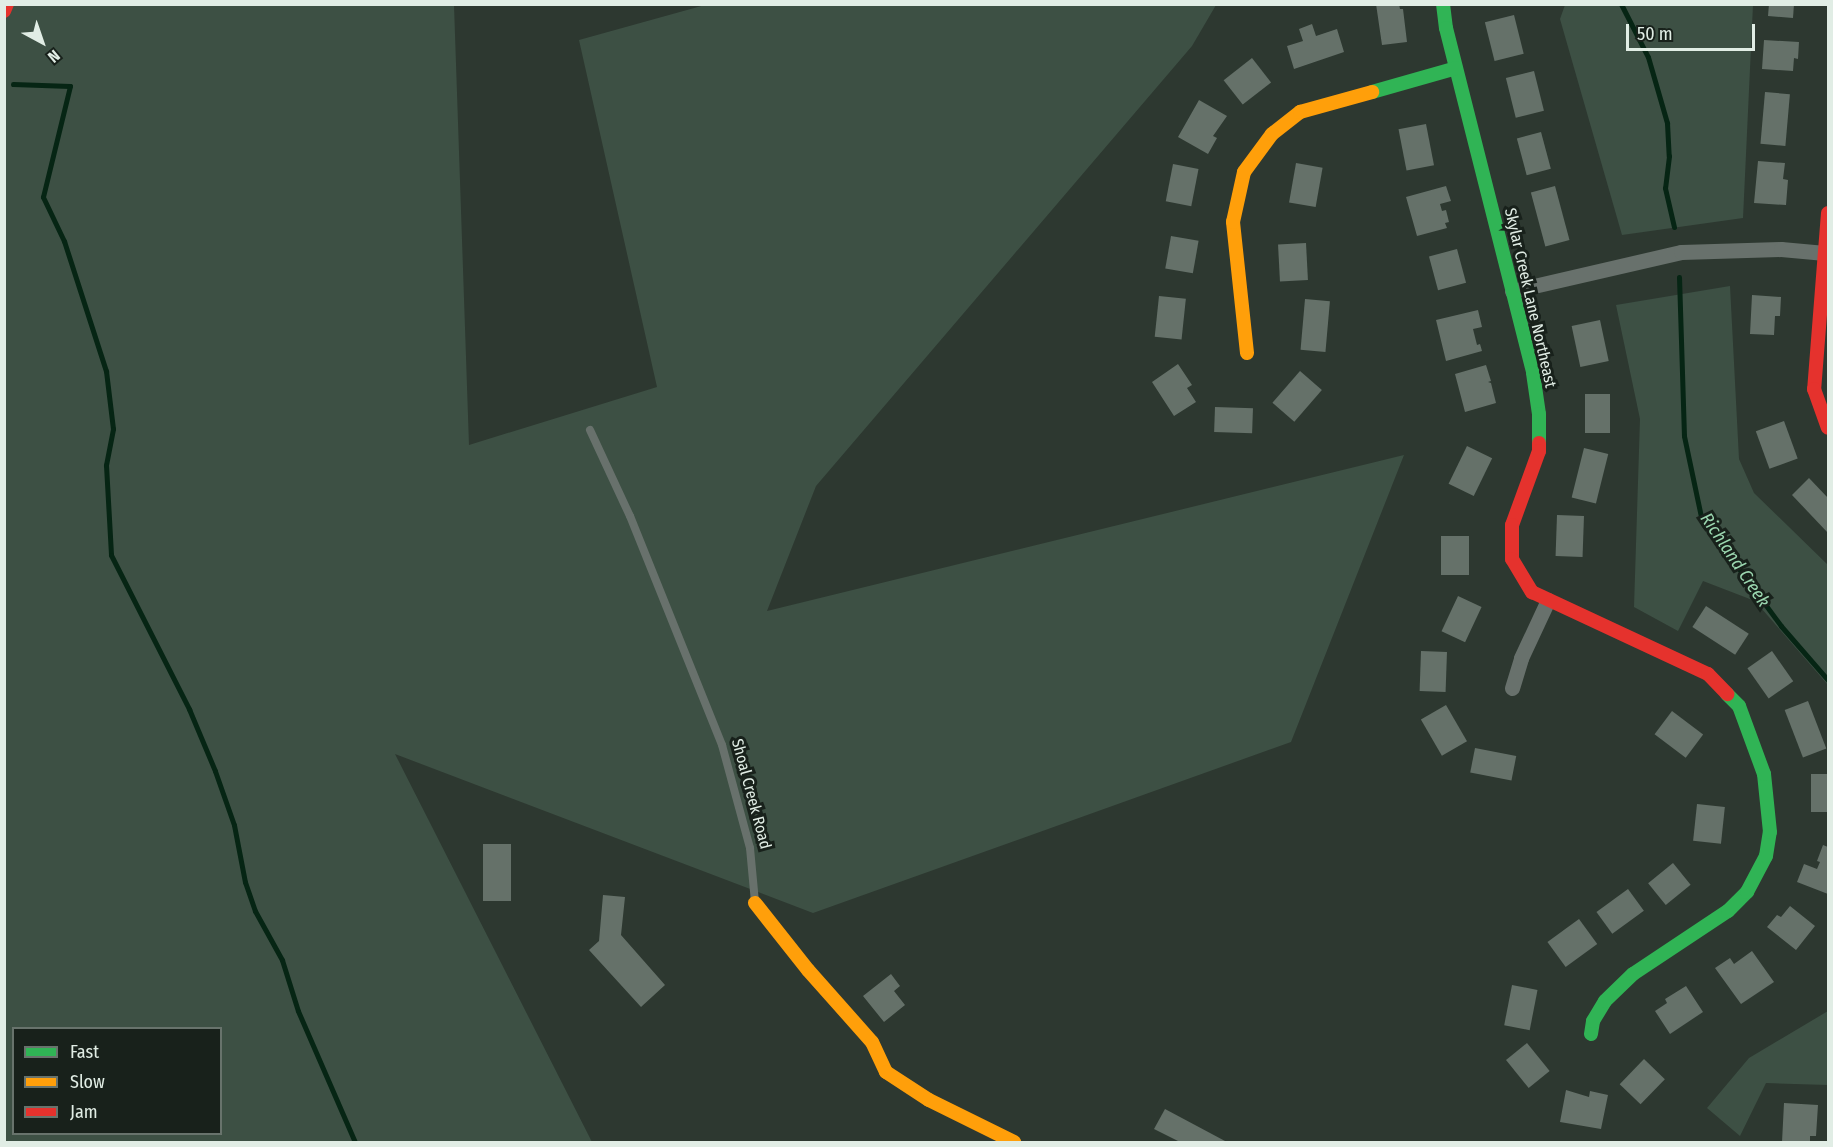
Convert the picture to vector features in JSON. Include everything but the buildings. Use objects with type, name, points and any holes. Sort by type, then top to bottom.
[{"type":"street","points":[[4,11],[7,4]]},
{"type":"street","name":"Skylar Creek Lane Northeast","points":[[1443,4],[1446,28],[1533,373],[1539,414],[1539,451],[1512,525],[1512,559],[1532,592],[1708,674],[1739,706],[1764,774],[1770,832],[1766,856],[1747,892],[1728,911],[1633,974],[1605,1001],[1593,1021],[1591,1034]]},
{"type":"street","points":[[1247,353],[1233,222],[1244,172],[1272,134],[1300,112],[1456,68]]},
{"type":"street","points":[[1828,213],[1814,388],[1828,428]]},
{"type":"street","points":[[1512,291],[1682,252],[1781,249],[1825,253]]},
{"type":"street","points":[[1512,688],[1521,658],[1548,600]]},
{"type":"street","name":"Shoal Creek Road","points":[[755,903],[808,970],[872,1042],[886,1072],[929,1100],[1014,1143]]},
{"type":"lane","name":"Shoal Creek Road","points":[[590,430],[630,516],[722,745],[750,848],[755,903]]},
{"type":"green space","points":[[5,5],[454,5],[469,445],[657,387],[579,40],[705,5],[1216,5],[1192,46],[816,486],[767,611],[1404,455],[1291,742],[813,913],[395,754],[592,1142],[5,1142]]},
{"type":"green space","points":[[1565,5],[1753,5],[1743,218],[1622,235],[1560,19]]},
{"type":"green space","points":[[1730,286],[1739,459],[1754,493],[1828,565],[1828,685],[1755,601],[1703,581],[1678,631],[1634,607],[1640,419],[1616,305]]},
{"type":"green space","points":[[1828,1011],[1828,1085],[1766,1083],[1740,1136],[1707,1108],[1749,1058]]},
{"type":"waterway","name":"Richland Creek","points":[[1621,4],[1648,57],[1667,123],[1669,156],[1665,188],[1674,227]]},
{"type":"waterway","points":[[13,84],[70,86],[43,197],[64,241],[106,371],[113,429],[106,465],[111,555],[189,709],[215,771],[234,825],[245,882],[255,911],[282,960],[298,1011],[355,1142]]},
{"type":"waterway","name":"Richland Creek","points":[[1679,277],[1684,436],[1701,517],[1781,626],[1828,680]]},
{"type":"traffic: fast","points":[[1443,4],[1446,28],[1533,373],[1539,414],[1539,443]]},
{"type":"traffic: fast","points":[[1372,92],[1456,68]]},
{"type":"traffic: fast","points":[[1591,1034],[1593,1021],[1605,1001],[1633,974],[1728,911],[1747,892],[1766,856],[1770,832],[1764,774],[1739,706],[1727,694]]},
{"type":"traffic: slow","points":[[1247,353],[1233,222],[1244,172],[1272,134],[1300,112],[1372,92]]},
{"type":"traffic: slow","points":[[755,903],[808,970],[872,1042],[886,1072],[929,1100],[1014,1142]]},
{"type":"traffic: jam","points":[[4,11],[7,4]]},
{"type":"traffic: jam","points":[[1828,213],[1814,389],[1828,428]]},
{"type":"traffic: jam","points":[[1539,443],[1539,451],[1512,525],[1512,559],[1532,592],[1708,674],[1727,694]]}]
